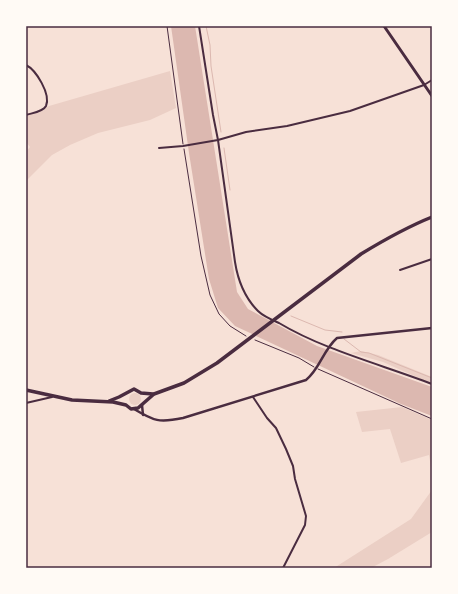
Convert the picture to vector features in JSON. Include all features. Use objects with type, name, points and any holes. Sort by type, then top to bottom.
[{"type":"highway","points":[[26,390],[72,400],[113,402],[126,405],[134,409],[138,408],[154,394],[179,385],[206,371],[361,254],[406,228],[432,217]]},
{"type":"highway","points":[[102,402],[112,400],[134,389],[154,394]]},
{"type":"highway","points":[[142,392],[144,397],[143,404]]},
{"type":"highway","points":[[126,394],[124,400],[126,405]]},
{"type":"main road","points":[[384,26],[432,96]]},
{"type":"street","points":[[199,26],[218,140],[235,262],[238,280],[243,292],[258,311],[290,330],[432,384]]},
{"type":"street","points":[[26,65],[32,68],[43,86],[47,97],[46,106],[42,110],[26,116]]},
{"type":"street","points":[[159,148],[183,146],[218,140],[246,132],[288,126],[350,111],[432,80]]},
{"type":"street","points":[[400,270],[432,259]]},
{"type":"street","points":[[134,409],[144,416],[159,420],[174,420],[306,380],[312,376],[329,346],[337,338],[432,328]]},
{"type":"street","points":[[26,403],[53,396]]},
{"type":"street","points":[[253,397],[267,418],[276,428],[286,449],[293,466],[295,479],[306,516],[305,525],[283,568]]},
{"type":"street","points":[[143,404],[144,416]]},
{"type":"path","points":[[167,26],[183,146],[201,256],[210,295],[219,314],[230,326],[246,336]]},
{"type":"path","points":[[253,339],[299,358],[316,368],[432,419]]},
{"type":"shaded area","points":[[171,26],[195,26],[237,292],[248,309],[317,346],[432,387],[432,416],[401,404],[235,326],[218,308],[209,279]]},
{"type":"shaded area","points":[[170,71],[176,108],[150,120],[98,133],[70,145],[52,155],[26,181],[26,152],[30,147],[27,143],[26,144],[26,116],[49,106]]},
{"type":"shaded area","points":[[361,351],[378,355],[432,377],[432,384],[383,362],[351,353]]},
{"type":"shaded area","points":[[133,393],[137,393],[141,399],[137,405],[133,405],[129,401],[129,397]]},
{"type":"shaded area","points":[[402,407],[432,420],[432,473],[429,455],[401,463],[390,429],[362,432],[356,412]]},
{"type":"shaded area","points":[[432,490],[432,532],[371,568],[334,568],[411,519]]},
{"type":"waterway","points":[[206,26],[210,45],[211,66],[221,132]]},
{"type":"waterway","points":[[224,148],[230,190]]},
{"type":"waterway","points":[[291,316],[325,330],[342,332]]},
{"type":"waterway","points":[[344,339],[361,352],[369,353],[432,378]]}]
